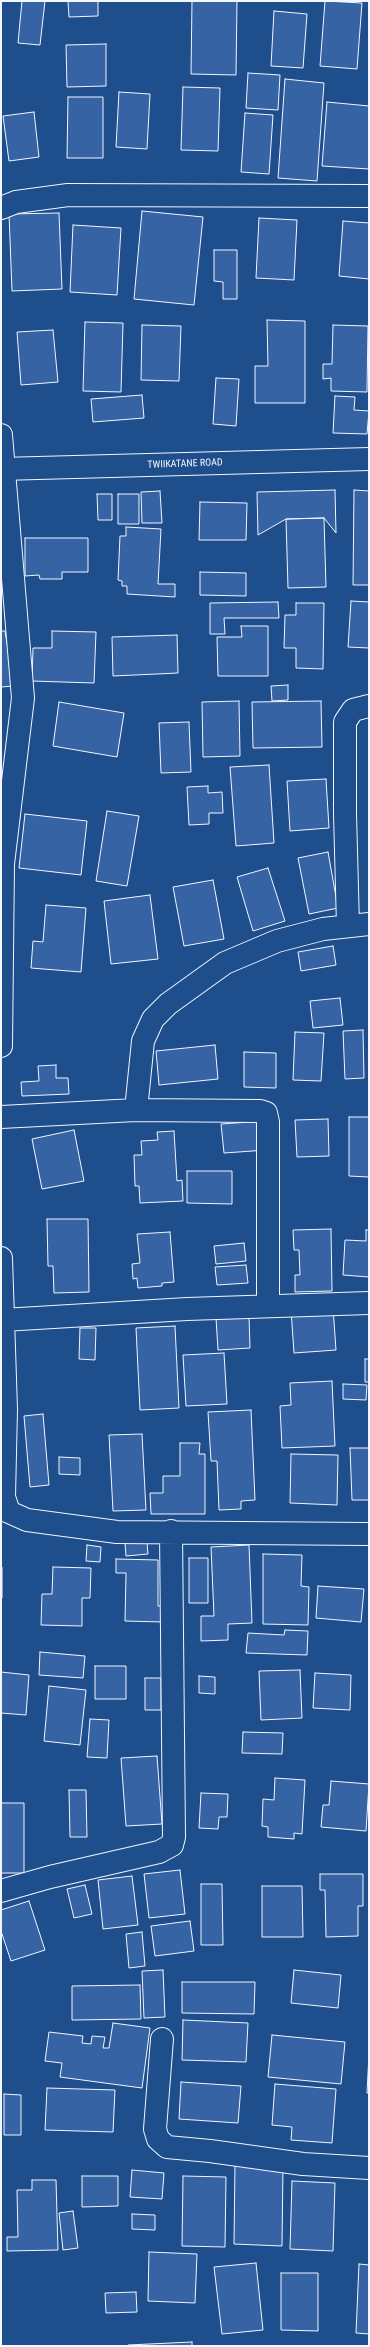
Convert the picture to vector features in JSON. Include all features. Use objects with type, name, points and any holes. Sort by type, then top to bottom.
[{"type":"street","points":[[1,208],[16,202],[68,195],[369,196]]},
{"type":"street","points":[[1,435],[23,698],[3,864],[1,1046]]},
{"type":"street","name":"TWIIKATANE ROAD","points":[[3,469],[369,459]]},
{"type":"street","points":[[136,1110],[143,1041],[153,1020],[168,1004],[225,963],[277,941],[323,929],[359,925],[345,813],[345,722],[353,710],[369,706]]},
{"type":"street","points":[[1,1118],[136,1110],[260,1111],[266,1113],[268,1122],[268,1305]]},
{"type":"street","points":[[1,1258],[6,1409],[4,1497],[9,1512],[27,1520],[117,1532],[171,1531],[369,1534]]},
{"type":"street","points":[[3,1320],[268,1305],[369,1303]]},
{"type":"street","points":[[1,1892],[50,1877],[159,1852],[172,1845],[174,1837],[171,1531]]},
{"type":"street","points":[[162,2039],[155,2129],[158,2139],[167,2147],[210,2151],[302,2164],[369,2168]]},
{"type":"building","points":[[22,1],[45,1],[40,45],[18,43]]},
{"type":"building","points":[[68,1],[98,1],[98,16],[69,17]]},
{"type":"building","points":[[192,1],[237,1],[236,75],[191,74]]},
{"type":"building","points":[[325,1],[362,3],[357,69],[320,66]]},
{"type":"building","points":[[274,11],[307,14],[303,68],[271,66]]},
{"type":"building","points":[[106,44],[106,86],[67,87],[66,45]]},
{"type":"building","points":[[248,73],[280,75],[278,110],[246,108]]},
{"type":"building","points":[[285,79],[324,83],[317,181],[278,178]]},
{"type":"building","points":[[183,87],[220,88],[218,151],[181,150]]},
{"type":"building","points":[[119,92],[150,94],[147,149],[116,147]]},
{"type":"building","points":[[68,97],[103,97],[103,158],[67,158]]},
{"type":"building","points":[[327,102],[369,106],[369,169],[322,166]]},
{"type":"building","points":[[34,112],[39,157],[9,161],[3,116]]},
{"type":"building","points":[[245,113],[273,115],[269,174],[241,172]]},
{"type":"building","points":[[142,211],[203,217],[194,305],[134,299]]},
{"type":"building","points":[[59,213],[62,289],[12,291],[9,214]]},
{"type":"building","points":[[259,218],[297,220],[294,280],[256,278]]},
{"type":"building","points":[[343,221],[369,223],[369,279],[339,276]]},
{"type":"building","points":[[73,225],[121,228],[117,295],[70,292]]},
{"type":"building","points":[[214,250],[237,250],[237,299],[223,299],[223,282],[214,281]]},
{"type":"building","points":[[267,320],[305,321],[305,403],[255,403],[255,366],[268,366]]},
{"type":"building","points":[[85,322],[123,323],[121,392],[83,391]]},
{"type":"building","points":[[142,325],[181,326],[179,381],[141,380]]},
{"type":"building","points":[[333,325],[368,326],[367,392],[331,391],[331,378],[323,379],[323,364],[332,364]]},
{"type":"building","points":[[53,330],[58,382],[21,385],[17,332]]},
{"type":"building","points":[[216,378],[239,379],[236,426],[213,424]]},
{"type":"building","points":[[142,395],[144,418],[93,422],[91,399]]},
{"type":"building","points":[[335,396],[355,397],[354,410],[369,411],[367,434],[333,433]]},
{"type":"building","points":[[335,490],[336,533],[324,518],[286,519],[258,535],[257,492]]},
{"type":"building","points":[[354,490],[369,491],[369,585],[353,585]]},
{"type":"building","points":[[160,491],[162,523],[142,523],[141,492]]},
{"type":"building","points":[[97,494],[112,494],[112,520],[98,520]]},
{"type":"building","points":[[118,494],[139,494],[139,524],[118,524]]},
{"type":"building","points":[[200,502],[247,503],[246,540],[199,540]]},
{"type":"building","points":[[324,518],[326,587],[288,588],[286,519]]},
{"type":"building","points":[[126,527],[161,529],[158,584],[175,584],[175,597],[127,594],[127,586],[122,586],[122,581],[118,580],[120,536],[126,536]]},
{"type":"building","points":[[25,538],[88,538],[88,572],[62,572],[62,579],[40,579],[39,575],[25,576]]},
{"type":"building","points":[[200,572],[246,573],[246,596],[200,595]]},
{"type":"building","points":[[351,601],[369,602],[369,648],[348,647]]},
{"type":"building","points":[[278,602],[279,618],[224,618],[225,634],[210,634],[210,603]]},
{"type":"building","points":[[296,603],[324,603],[323,669],[296,668],[296,648],[284,648],[285,615],[296,615]]},
{"type":"building","points":[[241,626],[268,626],[268,676],[218,676],[217,637],[242,637]]},
{"type":"building","points":[[1,631],[5,631],[14,686],[1,687]]},
{"type":"building","points":[[52,631],[96,632],[94,683],[32,681],[33,648],[52,648]]},
{"type":"building","points":[[177,635],[178,673],[113,676],[112,637]]},
{"type":"building","points":[[288,685],[288,700],[272,701],[271,686]]},
{"type":"building","points":[[239,701],[240,756],[203,757],[202,702]]},
{"type":"building","points":[[321,701],[322,747],[253,748],[252,702]]},
{"type":"building","points":[[59,702],[124,713],[117,757],[53,746]]},
{"type":"building","points":[[189,722],[191,772],[161,773],[159,723]]},
{"type":"building","points":[[269,765],[274,843],[236,846],[230,767]]},
{"type":"building","points":[[326,779],[329,828],[290,831],[287,781]]},
{"type":"building","points":[[208,786],[208,793],[222,792],[223,813],[209,813],[209,824],[189,825],[187,787]]},
{"type":"building","points":[[107,811],[139,816],[127,886],[96,881]]},
{"type":"building","points":[[25,814],[87,821],[81,875],[19,868]]},
{"type":"building","points":[[328,852],[338,908],[309,914],[298,858]]},
{"type":"building","points":[[268,868],[285,921],[253,931],[237,877]]},
{"type":"building","points":[[213,880],[224,939],[184,946],[173,887]]},
{"type":"building","points":[[150,895],[158,959],[111,964],[104,901]]},
{"type":"building","points":[[46,905],[86,908],[81,972],[31,968],[33,941],[43,942]]},
{"type":"building","points":[[333,946],[336,965],[301,971],[298,952]]},
{"type":"building","points":[[340,998],[343,1025],[313,1028],[310,1001]]},
{"type":"building","points":[[363,1030],[364,1078],[345,1079],[343,1031]]},
{"type":"building","points":[[295,1032],[324,1033],[321,1081],[293,1080]]},
{"type":"building","points":[[215,1045],[218,1079],[159,1085],[156,1051]]},
{"type":"building","points":[[244,1052],[276,1053],[276,1088],[244,1087]]},
{"type":"building","points":[[56,1065],[56,1078],[68,1078],[69,1094],[22,1096],[21,1082],[39,1081],[38,1066]]},
{"type":"building","points":[[349,1117],[369,1117],[369,1177],[349,1176]]},
{"type":"building","points":[[328,1119],[329,1156],[297,1157],[295,1120]]},
{"type":"building","points":[[265,1121],[267,1150],[224,1153],[221,1124]]},
{"type":"building","points":[[74,1130],[84,1181],[42,1189],[32,1139]]},
{"type":"building","points":[[174,1131],[177,1181],[182,1180],[183,1201],[140,1203],[139,1186],[135,1186],[134,1155],[142,1155],[141,1141],[158,1140],[157,1132]]},
{"type":"building","points":[[187,1171],[232,1171],[232,1204],[187,1203]]},
{"type":"building","points":[[47,1219],[88,1219],[89,1292],[54,1293],[53,1266],[48,1266]]},
{"type":"building","points":[[331,1229],[332,1291],[295,1292],[295,1275],[300,1275],[299,1250],[294,1250],[293,1230]]},
{"type":"building","points":[[366,1230],[369,1230],[369,1277],[343,1275],[345,1240],[366,1241]]},
{"type":"building","points":[[170,1232],[174,1282],[162,1283],[162,1286],[138,1288],[137,1278],[133,1279],[132,1264],[140,1263],[137,1234]]},
{"type":"building","points":[[244,1243],[246,1261],[216,1264],[214,1246]]},
{"type":"building","points":[[246,1265],[248,1283],[217,1285],[215,1267]]},
{"type":"building","points":[[333,1307],[336,1350],[294,1353],[291,1310]]},
{"type":"building","points":[[249,1316],[250,1348],[218,1350],[216,1318]]},
{"type":"building","points":[[175,1326],[179,1408],[140,1410],[136,1328]]},
{"type":"building","points":[[80,1328],[96,1328],[95,1360],[79,1359]]},
{"type":"building","points":[[224,1353],[227,1404],[186,1406],[183,1355]]},
{"type":"building","points":[[365,1359],[369,1359],[369,1382],[365,1382]]},
{"type":"building","points":[[332,1381],[335,1446],[282,1448],[280,1406],[291,1405],[290,1383]]},
{"type":"building","points":[[343,1384],[367,1385],[366,1400],[343,1399]]},
{"type":"building","points":[[251,1410],[255,1500],[241,1501],[241,1509],[219,1510],[217,1461],[211,1461],[208,1412]]},
{"type":"building","points":[[43,1414],[49,1485],[30,1487],[24,1416]]},
{"type":"building","points":[[142,1434],[146,1510],[113,1511],[109,1435]]},
{"type":"building","points":[[180,1443],[200,1443],[199,1454],[205,1454],[205,1514],[151,1514],[150,1493],[163,1493],[163,1476],[180,1476]]},
{"type":"building","points":[[350,1448],[369,1448],[369,1500],[352,1500]]},
{"type":"building","points":[[291,1454],[338,1455],[337,1505],[290,1503]]},
{"type":"building","points":[[59,1457],[80,1458],[80,1475],[59,1474]]},
{"type":"building","points":[[147,1542],[148,1554],[126,1556],[125,1543]]},
{"type":"building","points":[[87,1545],[101,1547],[100,1562],[86,1561]]},
{"type":"building","points":[[249,1545],[252,1623],[228,1624],[228,1640],[201,1641],[201,1616],[214,1616],[211,1547]]},
{"type":"building","points":[[263,1554],[302,1555],[301,1586],[309,1587],[308,1625],[263,1624]]},
{"type":"building","points":[[189,1558],[208,1558],[208,1603],[189,1603]]},
{"type":"building","points":[[116,1559],[158,1560],[158,1606],[164,1606],[163,1622],[125,1621],[126,1573],[116,1573]]},
{"type":"building","points":[[2,1567],[2,1598],[1,1598]]},
{"type":"building","points":[[53,1567],[91,1568],[90,1598],[82,1598],[82,1626],[41,1625],[42,1594],[52,1594]]},
{"type":"building","points":[[318,1586],[364,1589],[361,1622],[316,1618]]},
{"type":"building","points":[[285,1630],[308,1631],[307,1655],[246,1653],[248,1633],[284,1635]]},
{"type":"building","points":[[40,1652],[85,1656],[83,1678],[39,1675]]},
{"type":"building","points":[[95,1666],[126,1666],[126,1699],[95,1699]]},
{"type":"building","points":[[300,1670],[302,1718],[261,1720],[259,1671]]},
{"type":"building","points":[[1,1672],[29,1675],[26,1715],[1,1713]]},
{"type":"building","points":[[315,1673],[351,1675],[350,1710],[313,1708]]},
{"type":"building","points":[[199,1676],[215,1677],[215,1694],[199,1693]]},
{"type":"building","points":[[145,1678],[161,1678],[161,1710],[145,1710]]},
{"type":"building","points":[[49,1686],[86,1690],[80,1745],[44,1741]]},
{"type":"building","points":[[90,1719],[109,1720],[107,1758],[87,1757]]},
{"type":"building","points":[[243,1732],[283,1733],[282,1754],[242,1753]]},
{"type":"building","points":[[157,1756],[162,1824],[126,1826],[121,1758]]},
{"type":"building","points":[[275,1778],[305,1780],[302,1834],[294,1833],[294,1839],[268,1837],[268,1827],[262,1826],[263,1799],[274,1800]]},
{"type":"building","points":[[331,1781],[369,1784],[366,1831],[321,1827],[323,1805],[329,1805]]},
{"type":"building","points":[[69,1790],[86,1790],[87,1837],[70,1837]]},
{"type":"building","points":[[201,1793],[228,1794],[227,1817],[219,1817],[218,1829],[199,1828]]},
{"type":"building","points":[[1,1803],[24,1803],[24,1873],[1,1873]]},
{"type":"building","points":[[180,1870],[185,1914],[149,1918],[144,1874]]},
{"type":"building","points":[[320,1874],[363,1874],[363,1906],[358,1906],[358,1936],[326,1937],[325,1890],[320,1890]]},
{"type":"building","points":[[132,1876],[138,1925],[103,1929],[98,1880]]},
{"type":"building","points":[[201,1884],[222,1884],[223,1945],[201,1945]]},
{"type":"building","points":[[85,1885],[92,1914],[74,1918],[67,1889]]},
{"type":"building","points":[[262,1886],[302,1886],[303,1937],[262,1937]]},
{"type":"building","points":[[29,1901],[45,1950],[11,1961],[1,1931],[1,1910]]},
{"type":"building","points":[[190,1921],[194,1951],[155,1956],[151,1926]]},
{"type":"building","points":[[142,1932],[145,1966],[129,1968],[126,1934]]},
{"type":"building","points":[[163,1970],[165,2017],[144,2018],[142,1971]]},
{"type":"building","points":[[294,1970],[341,1975],[338,2008],[291,2003]]},
{"type":"building","points":[[182,1982],[255,1982],[254,2014],[182,2013]]},
{"type":"building","points":[[140,1985],[141,2019],[72,2020],[72,1986]]},
{"type":"building","points":[[183,2020],[248,2023],[246,2062],[182,2060]]},
{"type":"building","points":[[113,2023],[150,2028],[142,2088],[60,2077],[62,2063],[45,2061],[49,2032],[83,2036],[82,2043],[91,2044],[92,2036],[105,2037],[103,2048],[109,2048]]},
{"type":"building","points":[[272,2035],[345,2042],[341,2084],[268,2077]]},
{"type":"building","points":[[369,2054],[369,2093],[367,2093]]},
{"type":"building","points":[[181,2082],[241,2086],[238,2123],[179,2119]]},
{"type":"building","points":[[275,2084],[336,2089],[332,2143],[291,2140],[292,2127],[272,2125]]},
{"type":"building","points":[[47,2088],[115,2090],[113,2132],[45,2130]]},
{"type":"building","points":[[4,2094],[21,2095],[21,2135],[4,2135]]},
{"type":"building","points":[[235,2163],[283,2165],[282,2246],[234,2244]]},
{"type":"building","points":[[132,2170],[164,2173],[162,2199],[130,2197]]},
{"type":"building","points":[[82,2176],[118,2176],[118,2206],[82,2207]]},
{"type":"building","points":[[183,2176],[226,2177],[225,2247],[182,2246]]},
{"type":"building","points":[[32,2180],[56,2180],[58,2250],[7,2251],[7,2237],[18,2237],[17,2190],[32,2190]]},
{"type":"building","points":[[292,2181],[335,2183],[333,2251],[290,2249]]},
{"type":"building","points":[[73,2211],[78,2248],[63,2250],[59,2213]]},
{"type":"building","points":[[132,2214],[155,2215],[155,2230],[132,2229]]},
{"type":"building","points":[[149,2252],[197,2254],[195,2303],[148,2301]]},
{"type":"building","points":[[256,2263],[263,2330],[222,2334],[214,2267]]},
{"type":"building","points":[[359,2264],[369,2265],[369,2334],[356,2333]]},
{"type":"building","points":[[281,2273],[318,2273],[318,2331],[281,2330]]},
{"type":"building","points":[[136,2292],[137,2312],[106,2313],[105,2293]]},
{"type":"building","points":[[192,2342],[192,2346],[128,2345]]}]
